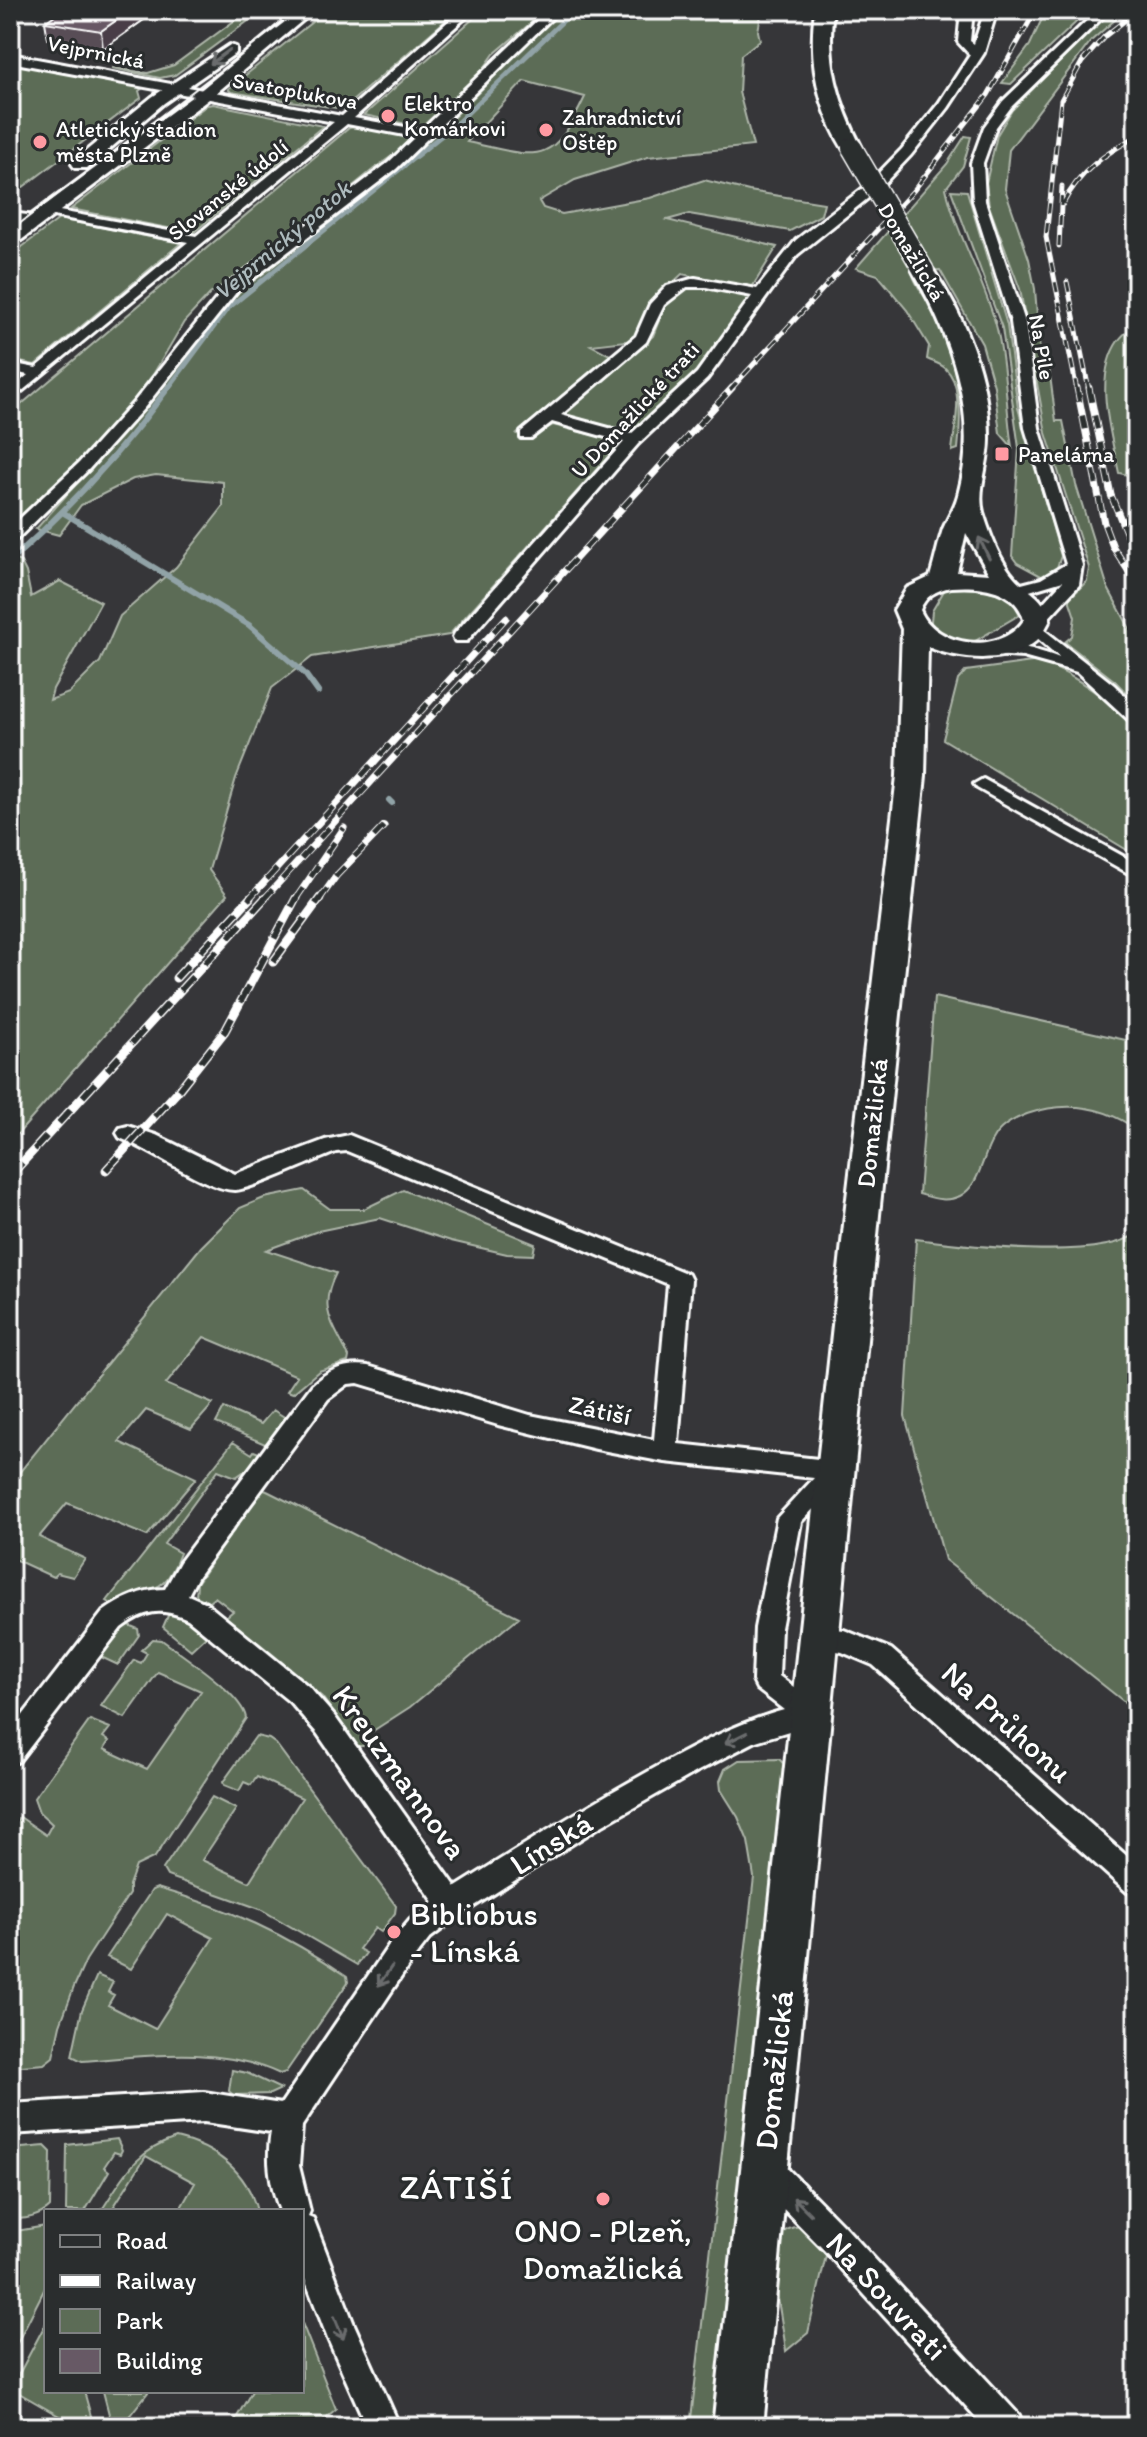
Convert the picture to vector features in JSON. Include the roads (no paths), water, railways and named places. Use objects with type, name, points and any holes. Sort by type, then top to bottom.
[{"type":"main road","name":"Vejprnická","points":[[61,179],[173,90],[282,10]]},
{"type":"main road","points":[[10,240],[40,209],[203,96],[307,10]]},
{"type":"main road","name":"Domažlická","points":[[738,2427],[862,1215],[911,776],[915,629],[908,616],[909,602],[920,590],[941,581],[954,531],[968,501],[977,450],[972,376],[955,328],[852,148],[825,85],[820,50],[824,10]]},
{"type":"main road","points":[[11,217],[40,209]]},
{"type":"main road","name":"Domažlická","points":[[911,776],[939,675],[957,658],[1019,642],[1036,625],[1033,604],[1014,590],[990,560],[977,534],[968,501]]},
{"type":"main road","points":[[941,581],[970,579],[1014,590]]},
{"type":"main road","points":[[915,629],[949,646],[986,650]]},
{"type":"street","name":"Slovanské údolí","points":[[10,397],[345,119],[468,10]]},
{"type":"street","points":[[10,537],[84,466],[139,405],[233,287],[392,166],[554,10]]},
{"type":"street","points":[[967,10],[964,42],[978,53]]},
{"type":"street","name":"U Domažlické trati","points":[[461,637],[634,440],[710,367],[759,293],[795,248],[820,225],[870,189],[898,161],[978,53],[989,29],[991,10]]},
{"type":"street","name":"Na Pile","points":[[1074,565],[1032,428],[1018,322],[979,201],[977,163],[985,137],[1007,104],[1104,10]]},
{"type":"street","name":"Vejprnická","points":[[10,58],[203,96]]},
{"type":"street","name":"Svatoplukova","points":[[203,96],[427,135]]},
{"type":"street","points":[[40,209],[198,240]]},
{"type":"street","points":[[526,435],[641,339],[650,327],[657,302],[677,285],[690,280],[759,293]]},
{"type":"street","points":[[10,367],[38,373]]},
{"type":"street","points":[[550,417],[634,440]]},
{"type":"street","points":[[1014,590],[1052,582],[1064,576],[1074,565]]},
{"type":"street","points":[[1074,565],[1071,585],[1036,625],[1137,718]]},
{"type":"street","points":[[986,650],[1025,652],[1090,674]]},
{"type":"street","points":[[983,784],[1137,872]]},
{"type":"street","points":[[128,1133],[148,1140],[223,1180],[236,1182],[333,1145],[349,1143],[680,1280],[665,1452]]},
{"type":"street","name":"Zátiší","points":[[172,1600],[189,1569],[320,1392],[333,1378],[358,1372],[456,1405],[605,1441],[665,1452],[837,1471]]},
{"type":"street","points":[[810,1714],[766,1681],[768,1628],[789,1518],[837,1471]]},
{"type":"street","points":[[10,1753],[112,1620],[128,1608],[151,1600],[172,1600]]},
{"type":"street","name":"Kreuzmannova","points":[[172,1600],[197,1611],[299,1694],[340,1744],[452,1905]]},
{"type":"street","name":"Na Průhonu","points":[[819,1638],[844,1641],[882,1657],[1137,1883]]},
{"type":"street","name":"Línská","points":[[294,2209],[284,2180],[281,2151],[288,2120],[399,1955],[420,1929],[452,1905],[586,1820],[689,1763],[750,1731],[810,1714]]},
{"type":"street","points":[[10,2119],[204,2107],[288,2120]]},
{"type":"street","name":"Na Souvrati","points":[[764,2168],[835,2239],[1007,2427]]},
{"type":"street","points":[[304,2234],[339,2328],[384,2427]]},
{"type":"waterway","name":"Vejprnický potok","points":[[167,390],[227,309],[458,122],[574,10]]},
{"type":"waterway","name":"Vejprnický potok","points":[[10,561],[94,479],[168,388]]},
{"type":"waterway","points":[[64,513],[249,625],[305,674],[318,692]]},
{"type":"waterway","points":[[389,800],[392,803]]},
{"type":"tram line","points":[[10,231],[299,10]]},
{"type":"railway","points":[[730,390],[914,190],[988,95],[1036,10]]},
{"type":"railway","points":[[1077,390],[1046,237],[1061,100],[1082,62],[1105,36],[1137,11]]},
{"type":"railway","points":[[1063,204],[1085,172],[1137,136]]},
{"type":"railway","points":[[1059,246],[1062,186]]},
{"type":"railway","points":[[1067,282],[1089,390]]},
{"type":"railway","points":[[263,900],[732,388]]},
{"type":"railway","points":[[1077,388],[1104,523],[1113,547],[1137,584]]},
{"type":"railway","points":[[1089,388],[1111,495],[1137,560]]},
{"type":"railway","points":[[1134,541],[1132,522],[1137,493]]},
{"type":"railway","points":[[248,900],[506,618]]},
{"type":"railway","points":[[319,900],[337,875],[384,826]]},
{"type":"railway","points":[[295,900],[344,828]]},
{"type":"railway","points":[[176,978],[250,898]]},
{"type":"railway","points":[[10,1176],[265,898]]},
{"type":"railway","points":[[106,1170],[177,1092],[225,1031],[296,898]]},
{"type":"railway","points":[[273,962],[320,898]]},
{"type":"place","name":"Elektro Komárkovi","points":[[388,116]]},
{"type":"place","name":"Zahradnictví Oštěp","points":[[546,130]]},
{"type":"place","name":"Atletický stadion města Plzně","points":[[40,142]]},
{"type":"place","name":"Panelárna","points":[[1002,454]]},
{"type":"place","name":"Bibliobus - Línská","points":[[394,1932]]},
{"type":"place","name":"ONO - Plzeň, Domažlická","points":[[603,2199]]},
{"type":"district","name":"ZÁTIŠÍ","points":[[457,2187]]}]
